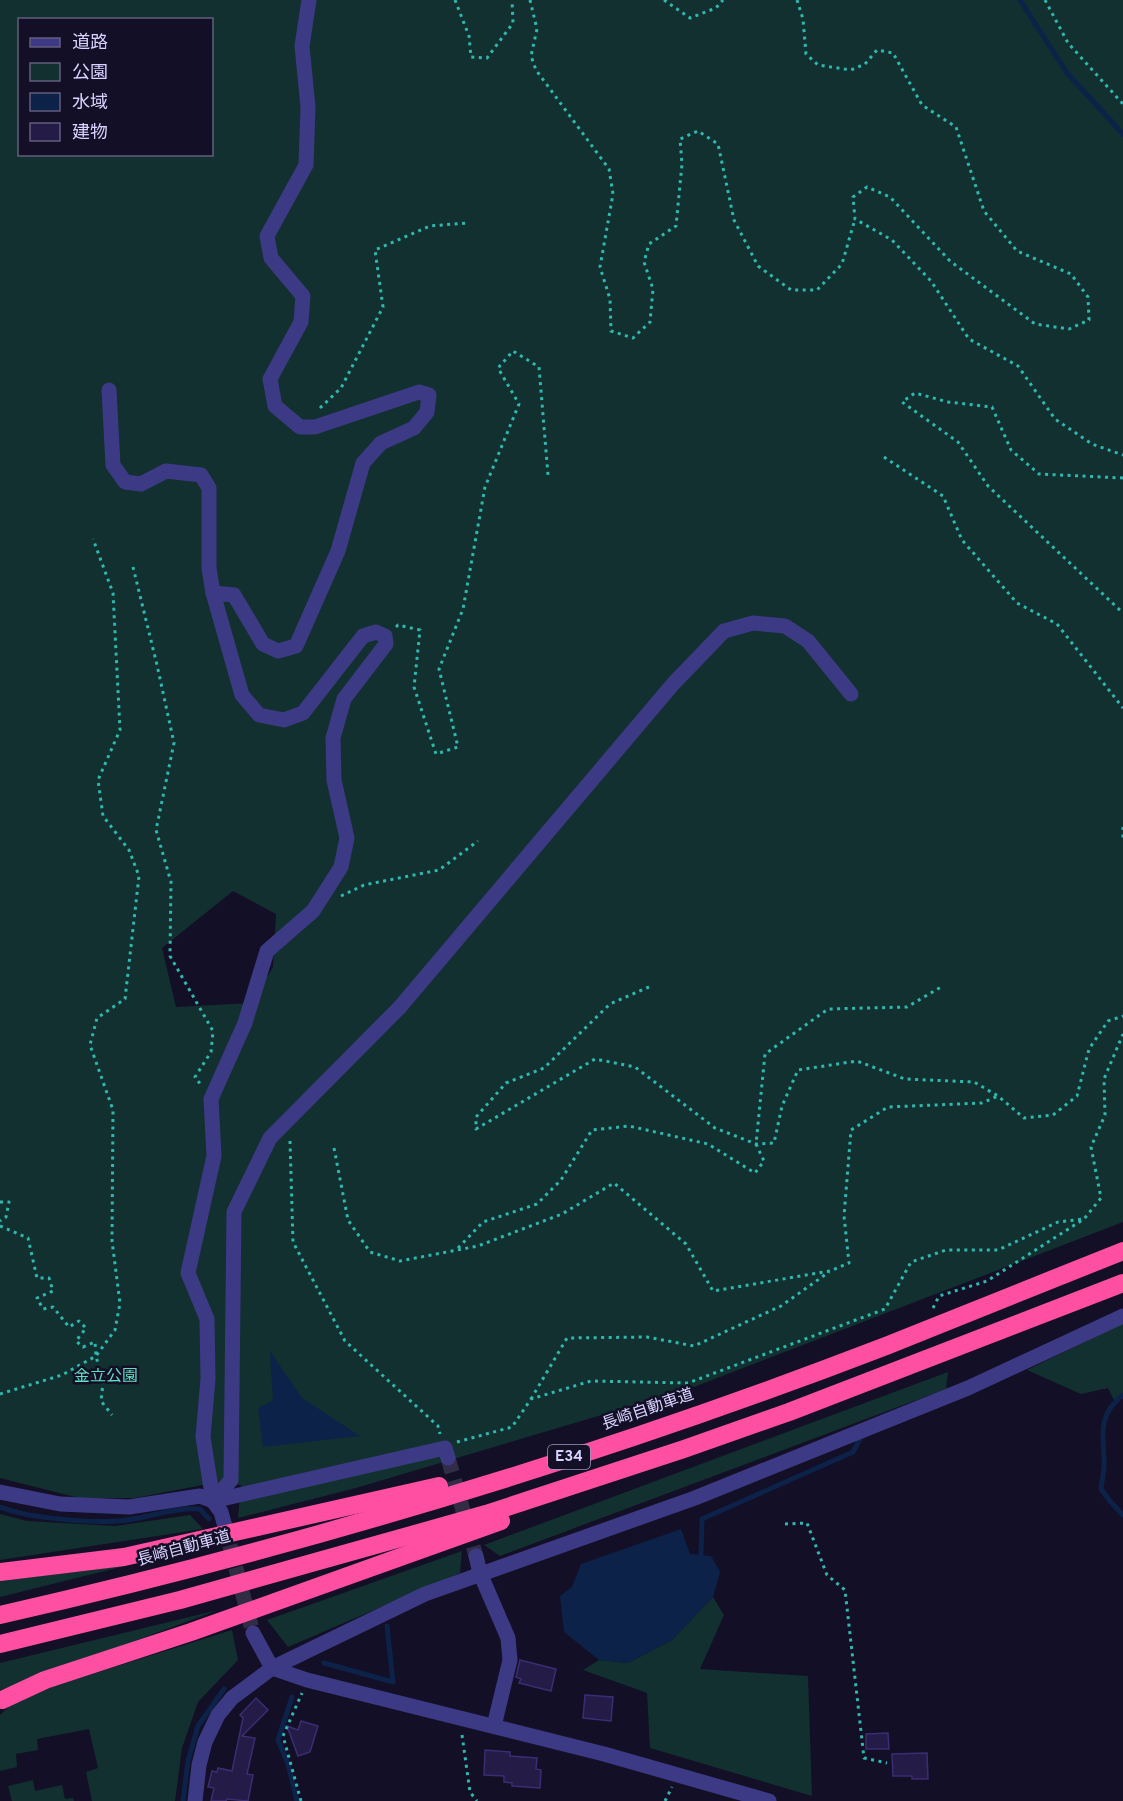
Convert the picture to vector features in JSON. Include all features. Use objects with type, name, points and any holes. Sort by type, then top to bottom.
[{"type":"highway","name":"長崎自動車道","points":[[0,1615],[160,1576],[328,1530],[574,1456],[885,1346],[1123,1251]]},
{"type":"highway","name":"E34","points":[[0,1644],[180,1600],[486,1514],[789,1412],[1123,1283]]},
{"type":"highway","points":[[2,1700],[45,1680],[191,1632],[365,1570],[685,1454],[789,1412]]},
{"type":"highway","points":[[0,1572],[124,1557],[574,1456]]},
{"type":"street","points":[[213,593],[234,595],[263,644],[278,651],[296,646],[338,551],[363,463],[381,443],[414,428],[427,412],[429,395],[419,392],[315,427],[300,427],[275,406],[270,379],[301,322],[303,296],[271,258],[267,236],[306,165],[308,106],[302,46],[309,0]]},
{"type":"street","points":[[109,390],[113,465],[125,482],[141,484],[166,471],[201,475],[209,488],[209,568],[213,593],[242,694],[259,714],[284,720],[303,713],[363,636],[376,632],[385,636],[386,644],[344,699],[333,738],[334,780],[347,838],[340,867],[313,911],[267,951],[245,1023],[211,1099],[214,1156],[188,1273],[207,1319],[208,1379],[203,1437],[213,1501],[221,1512],[224,1523]]},
{"type":"street","points":[[213,1501],[231,1480],[234,1212],[270,1138],[400,1007],[673,684],[724,631],[753,623],[785,626],[808,640],[851,694]]},
{"type":"street","points":[[195,1801],[199,1765],[205,1742],[218,1715],[232,1698],[272,1668],[425,1594],[705,1493],[968,1388],[1123,1316]]},
{"type":"street","points":[[0,1492],[60,1504],[129,1507],[200,1497],[213,1501],[447,1453]]},
{"type":"street","points":[[476,1556],[480,1573],[508,1638],[510,1660],[494,1726]]},
{"type":"street","points":[[253,1633],[272,1668],[308,1680],[604,1754],[769,1801]]},
{"type":"path","points":[[455,0],[469,36],[471,57],[487,58],[513,23],[512,0]]},
{"type":"path","points":[[530,0],[537,29],[531,56],[536,70],[609,169],[613,194],[600,267],[610,299],[612,331],[633,338],[650,322],[653,289],[644,262],[649,244],[676,226],[682,164],[681,139],[698,131],[718,144],[734,220],[758,266],[791,290],[817,290],[842,264],[855,219],[853,197],[867,187],[890,197],[950,261],[1035,324],[1069,329],[1089,320],[1088,297],[1071,274],[1017,251],[984,211],[957,127],[922,105],[893,53],[877,50],[865,64],[851,70],[818,65],[806,54],[803,19],[796,0]]},
{"type":"path","points":[[664,0],[690,18],[716,8],[723,0]]},
{"type":"path","points":[[1045,0],[1068,43],[1123,104]]},
{"type":"path","points":[[855,219],[892,240],[930,281],[969,339],[1018,366],[1055,419],[1092,444],[1123,455]]},
{"type":"path","points":[[300,427],[341,388],[383,307],[375,250],[430,226],[467,223]]},
{"type":"path","points":[[385,636],[398,626],[420,630],[414,687],[436,754],[458,747],[439,669],[463,609],[485,487],[519,404],[498,368],[513,351],[539,367],[548,474]]},
{"type":"path","points":[[1123,478],[1039,474],[1011,450],[992,406],[948,402],[915,393],[902,402],[958,442],[988,486],[1123,613]]},
{"type":"path","points":[[884,457],[943,496],[962,540],[1017,603],[1057,624],[1123,708]]},
{"type":"path","points":[[0,1394],[62,1375],[96,1356],[115,1330],[120,1303],[112,1241],[113,1110],[90,1046],[97,1018],[125,999],[139,876],[129,850],[103,816],[98,780],[120,730],[113,593],[93,539]]},
{"type":"path","points":[[133,567],[158,665],[174,743],[156,830],[171,882],[170,956],[213,1031],[211,1052],[195,1077],[211,1099]]},
{"type":"path","points":[[1123,826],[1123,841]]},
{"type":"path","points":[[313,911],[364,885],[439,870],[478,841]]},
{"type":"path","points":[[649,987],[610,1004],[544,1068],[506,1083],[477,1117],[477,1129],[595,1059],[635,1067],[715,1128],[756,1144],[774,1143],[782,1106],[798,1070],[857,1061],[904,1079],[974,1082],[998,1096],[1024,1118],[1053,1115],[1077,1096],[1089,1049],[1108,1021],[1123,1016]]},
{"type":"path","points":[[457,1250],[483,1222],[537,1204],[561,1180],[592,1130],[629,1126],[708,1144],[754,1173],[764,1161],[756,1144],[765,1054],[828,1009],[907,1007],[941,987]]},
{"type":"path","points":[[933,1308],[939,1296],[987,1281],[1084,1219],[1101,1198],[1092,1147],[1105,1115],[1104,1079],[1123,1034]]},
{"type":"path","points":[[289,1119],[293,1242],[345,1341],[438,1425],[447,1453],[464,1439],[512,1427],[567,1338],[647,1337],[694,1346],[781,1306],[830,1271],[849,1263],[844,1216],[851,1130],[888,1107],[982,1103],[998,1096]]},
{"type":"path","points":[[334,1148],[348,1220],[370,1252],[400,1261],[478,1245],[562,1214],[614,1183],[686,1244],[713,1291],[830,1271]]},
{"type":"path","points":[[0,1202],[9,1203],[6,1217],[0,1221]]},
{"type":"path","points":[[531,1399],[591,1381],[688,1383],[885,1309],[911,1262],[946,1250],[998,1250],[1058,1222],[1084,1219]]},
{"type":"path","points":[[0,1226],[28,1238],[37,1278],[49,1278],[53,1291],[36,1298],[43,1309],[53,1307],[69,1327],[79,1321],[86,1328],[76,1341],[83,1347],[95,1342],[103,1383],[101,1401],[112,1415]]},
{"type":"path","points":[[785,1524],[807,1523],[827,1575],[845,1590],[864,1758],[886,1762]]},
{"type":"path","points":[[301,1801],[283,1736],[308,1680]]},
{"type":"path","points":[[460,1718],[470,1792],[477,1801]]},
{"type":"green space","name":"金立公園","points":[[0,0],[1123,0],[1123,1222],[686,1390],[356,1488],[238,1518],[241,1485],[213,1483],[135,1498],[79,1498],[0,1478]],"holes":[[[233,891],[276,914],[273,967],[251,1003],[176,1007],[162,948]]]},
{"type":"green space","points":[[1123,1323],[1123,1398],[1116,1404],[1108,1388],[1081,1394],[1027,1370]]},
{"type":"green space","points":[[948,1372],[946,1389],[500,1556],[484,1545]]},
{"type":"green space","points":[[0,1514],[27,1521],[115,1526],[190,1515],[203,1529],[0,1560]]},
{"type":"green space","points":[[462,1551],[460,1573],[288,1647],[267,1620]]},
{"type":"green space","points":[[129,1565],[0,1597],[0,1581]]},
{"type":"green space","points":[[713,1597],[724,1615],[700,1669],[808,1676],[812,1796],[650,1748],[647,1693],[583,1670],[599,1660],[628,1663],[672,1640]]},
{"type":"green space","points":[[218,1610],[17,1685],[0,1690],[0,1663]]},
{"type":"green space","points":[[232,1630],[238,1660],[198,1702],[182,1748],[175,1801],[92,1801],[86,1772],[98,1768],[89,1729],[37,1739],[38,1750],[16,1754],[17,1767],[0,1771],[0,1715],[19,1697]]},
{"type":"green space","points":[[33,1780],[35,1791],[62,1785],[65,1799],[73,1798],[74,1801],[12,1801],[8,1786]]},
{"type":"water","points":[[270,1351],[302,1398],[360,1436],[263,1447],[258,1408],[273,1400]]},
{"type":"water","points":[[681,1529],[690,1554],[711,1556],[720,1572],[713,1597],[672,1640],[628,1663],[599,1660],[564,1632],[560,1596],[572,1587],[581,1564]]},
{"type":"building","points":[[520,1660],[556,1669],[551,1691],[519,1683],[521,1679],[516,1677]]},
{"type":"building","points":[[585,1695],[613,1697],[611,1721],[583,1718]]},
{"type":"building","points":[[256,1698],[268,1710],[242,1736],[255,1738],[247,1774],[253,1775],[248,1801],[227,1799],[226,1801],[211,1801],[214,1788],[208,1787],[212,1771],[217,1772],[218,1768],[232,1771],[243,1718],[240,1715]]},
{"type":"building","points":[[301,1721],[318,1726],[310,1752],[298,1756],[287,1726],[298,1730]]},
{"type":"building","points":[[888,1733],[889,1749],[866,1749],[866,1734]]},
{"type":"building","points":[[485,1750],[510,1752],[510,1756],[537,1758],[536,1769],[541,1770],[540,1788],[512,1786],[512,1783],[504,1782],[504,1776],[484,1775]]},
{"type":"building","points":[[927,1753],[928,1779],[893,1776],[892,1754]]},
{"type":"waterway","points":[[1020,0],[1067,73],[1123,134]]},
{"type":"waterway","points":[[1123,1395],[1109,1410],[1104,1424],[1104,1467],[1101,1489],[1123,1515]]},
{"type":"waterway","points":[[701,1555],[702,1519],[853,1452],[861,1437]]},
{"type":"waterway","points":[[0,1507],[42,1517],[105,1521],[128,1520],[179,1510],[200,1509],[209,1519]]},
{"type":"waterway","points":[[324,1663],[393,1682],[387,1626]]},
{"type":"waterway","points":[[183,1801],[188,1761],[198,1726],[224,1689]]},
{"type":"waterway","points":[[292,1697],[278,1740],[288,1764],[297,1801]]},
{"type":"tunnel","points":[[448,1458],[476,1556]]},
{"type":"tunnel","points":[[224,1523],[253,1633]]}]
